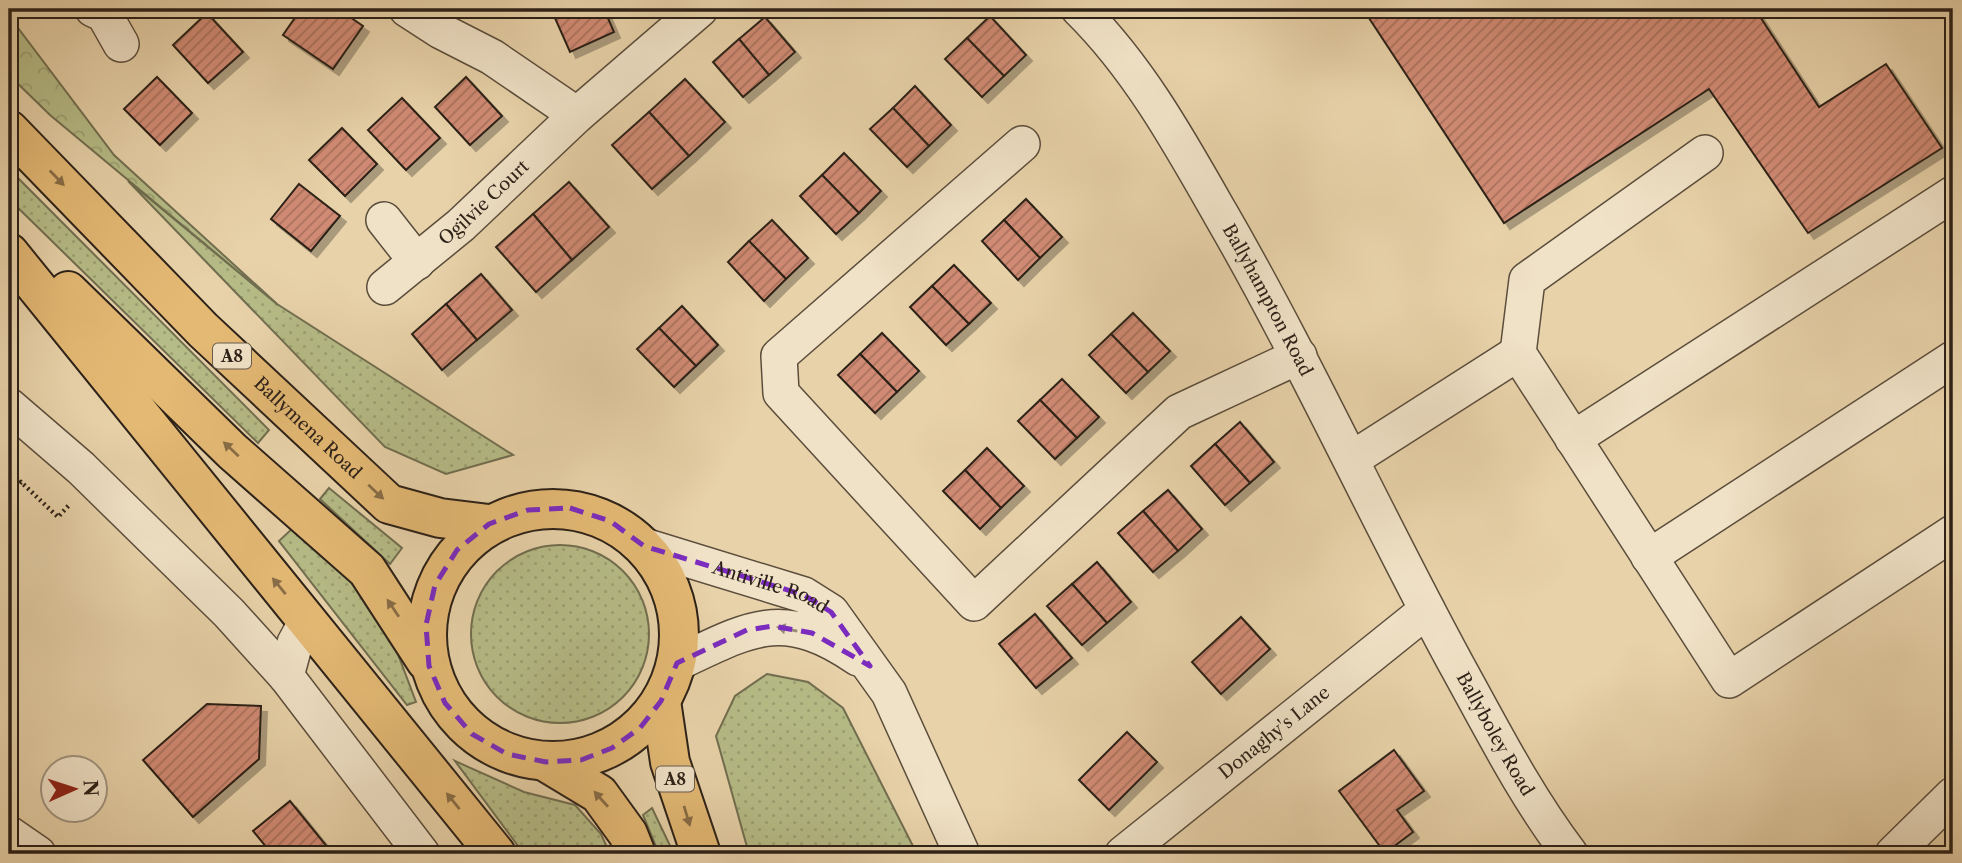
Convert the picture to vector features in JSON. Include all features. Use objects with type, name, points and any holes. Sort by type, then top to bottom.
[{"type":"highway","name":"Ballymena Road","points":[[9,130],[204,330],[389,504],[440,518],[489,524]]},
{"type":"highway","name":"A8","points":[[9,228],[76,300],[232,451],[367,570],[429,666],[445,703],[472,734],[507,754],[547,762],[581,760],[612,748],[640,728],[661,701],[677,663],[680,622],[668,581],[644,546],[610,521],[570,508],[528,510],[489,524],[457,550],[435,585],[426,625],[429,666]]},
{"type":"highway","points":[[9,253],[496,854]]},
{"type":"highway","name":"A8","points":[[661,701],[670,762],[702,854]]},
{"type":"highway","name":"A8","points":[[547,762],[599,794],[628,834],[636,854]]},
{"type":"street","points":[[407,9],[441,31],[503,64],[577,115]]},
{"type":"street","name":"Ogilvie Court","points":[[385,288],[461,225],[577,115],[700,9]]},
{"type":"street","name":"Ballyhampton Road","points":[[1079,9],[1111,41],[1171,128],[1299,356],[1427,610]]},
{"type":"street","points":[[102,10],[121,44]]},
{"type":"street","points":[[1022,144],[779,356],[780,393],[975,603],[1179,412],[1299,356]]},
{"type":"street","points":[[1705,153],[1527,279],[1518,354],[1729,680],[1953,533]]},
{"type":"street","points":[[1573,439],[1953,194]]},
{"type":"street","points":[[384,220],[417,261]]},
{"type":"street","points":[[1352,459],[1518,354]]},
{"type":"street","points":[[1649,557],[1953,359]]},
{"type":"street","points":[[9,406],[94,480],[229,613],[286,676],[422,854]]},
{"type":"street","name":"Antiville Road","points":[[644,546],[804,594],[831,612],[889,692],[962,854]]},
{"type":"street","name":"Donaghy's Lane","points":[[1124,854],[1427,610]]},
{"type":"street","name":"Ballyboley Road","points":[[1427,610],[1516,775],[1542,818],[1570,854]]},
{"type":"street","points":[[286,676],[295,643],[307,621]]},
{"type":"street","name":"Antiville Road","points":[[677,663],[747,630],[773,626],[811,633],[836,643],[870,666]]},
{"type":"street","points":[[1893,854],[1953,795]]},
{"type":"street","points":[[9,834],[38,854]]},
{"type":"path","points":[[9,496],[21,482],[58,517],[94,480]]},
{"type":"highlighted area","points":[[570,508],[610,521],[644,546],[804,595],[831,612],[870,666],[812,633],[773,626],[747,630],[677,663],[661,701],[640,728],[612,748],[581,760],[546,762],[507,754],[472,734],[445,703],[429,666],[426,625],[435,585],[457,550],[489,524],[528,510]]},
{"type":"green space","points":[[9,16],[114,155],[277,304],[50,115],[9,75]]},
{"type":"green space","points":[[9,169],[269,430],[258,443],[9,199]]},
{"type":"green space","points":[[128,181],[277,304],[513,455],[446,474],[385,447]]},
{"type":"green space","points":[[329,488],[402,548],[390,564],[320,499]]},
{"type":"green space","points":[[297,524],[329,552],[385,620],[416,702],[407,705],[279,541]]},
{"type":"green space","points":[[560,545],[594,551],[623,571],[643,600],[649,634],[643,668],[623,697],[594,717],[560,723],[526,717],[497,697],[477,668],[471,634],[477,600],[497,571],[526,551]]},
{"type":"green space","points":[[767,674],[808,682],[843,708],[917,854],[749,854],[716,736],[735,696]]},
{"type":"green space","points":[[455,761],[524,792],[575,805],[601,834],[610,854],[524,854]]},
{"type":"green space","points":[[652,808],[674,854],[659,854],[643,815]]},
{"type":"building","points":[[301,9],[338,9],[363,26],[333,69],[283,35]]},
{"type":"building","points":[[551,9],[604,9],[614,32],[570,52]]},
{"type":"building","points":[[1363,9],[1755,9],[1819,107],[1886,64],[1942,148],[1808,233],[1709,89],[1504,223]]},
{"type":"building","points":[[207,13],[243,52],[208,83],[173,45]]},
{"type":"building","points":[[990,16],[1026,55],[1004,76],[967,38]]},
{"type":"building","points":[[765,17],[795,52],[769,75],[739,39]]},
{"type":"building","points":[[967,38],[1004,76],[982,97],[945,59]]},
{"type":"building","points":[[739,39],[769,75],[743,97],[713,62]]},
{"type":"building","points":[[157,77],[192,113],[160,145],[124,109]]},
{"type":"building","points":[[466,77],[502,116],[470,145],[435,107]]},
{"type":"building","points":[[685,79],[725,122],[689,156],[649,112]]},
{"type":"building","points":[[915,86],[951,125],[929,146],[893,108]]},
{"type":"building","points":[[402,98],[440,138],[406,170],[368,130]]},
{"type":"building","points":[[893,108],[929,146],[907,167],[870,129]]},
{"type":"building","points":[[649,112],[689,156],[652,189],[612,145]]},
{"type":"building","points":[[342,128],[377,164],[345,196],[309,160]]},
{"type":"building","points":[[844,153],[881,191],[859,213],[822,175]]},
{"type":"building","points":[[822,175],[859,213],[836,234],[800,196]]},
{"type":"building","points":[[569,182],[609,227],[572,260],[533,214]]},
{"type":"building","points":[[299,184],[340,216],[311,251],[271,219]]},
{"type":"building","points":[[1026,199],[1062,237],[1040,258],[1004,220]]},
{"type":"building","points":[[533,214],[572,260],[536,292],[496,247]]},
{"type":"building","points":[[772,220],[808,258],[786,279],[749,241]]},
{"type":"building","points":[[1004,220],[1040,258],[1018,280],[982,241]]},
{"type":"building","points":[[749,241],[786,279],[764,301],[728,262]]},
{"type":"building","points":[[954,265],[991,303],[969,324],[932,286]]},
{"type":"building","points":[[481,274],[512,310],[477,340],[446,304]]},
{"type":"building","points":[[932,286],[969,324],[946,345],[910,307]]},
{"type":"building","points":[[446,304],[477,340],[442,370],[412,334]]},
{"type":"building","points":[[682,306],[718,345],[696,366],[659,328]]},
{"type":"building","points":[[1133,313],[1170,351],[1148,372],[1111,334]]},
{"type":"building","points":[[659,328],[696,366],[674,387],[637,349]]},
{"type":"building","points":[[882,333],[919,371],[897,392],[860,354]]},
{"type":"building","points":[[1111,334],[1148,372],[1126,393],[1089,355]]},
{"type":"building","points":[[860,354],[897,392],[875,413],[838,375]]},
{"type":"building","points":[[1062,379],[1099,417],[1077,438],[1040,400]]},
{"type":"building","points":[[1040,400],[1077,438],[1055,459],[1018,421]]},
{"type":"building","points":[[1240,422],[1274,462],[1250,483],[1215,444]]},
{"type":"building","points":[[1215,444],[1250,483],[1225,505],[1191,466]]},
{"type":"building","points":[[987,448],[1024,486],[1001,508],[965,470]]},
{"type":"building","points":[[965,470],[1001,508],[980,529],[943,491]]},
{"type":"building","points":[[1168,490],[1202,529],[1178,551],[1143,511]]},
{"type":"building","points":[[1143,511],[1178,551],[1153,572],[1118,533]]},
{"type":"building","points":[[1097,562],[1131,602],[1107,623],[1072,584]]},
{"type":"building","points":[[1072,584],[1107,623],[1082,645],[1047,606]]},
{"type":"building","points":[[1035,614],[1072,658],[1036,688],[999,644]]},
{"type":"building","points":[[1241,617],[1270,649],[1221,694],[1192,662]]},
{"type":"building","points":[[207,704],[261,706],[259,759],[193,817],[143,760]]},
{"type":"building","points":[[1127,732],[1157,762],[1109,810],[1079,780]]},
{"type":"building","points":[[1394,750],[1424,791],[1397,810],[1413,832],[1385,853],[1339,791]]},
{"type":"building","points":[[290,801],[333,854],[272,854],[253,831]]}]
